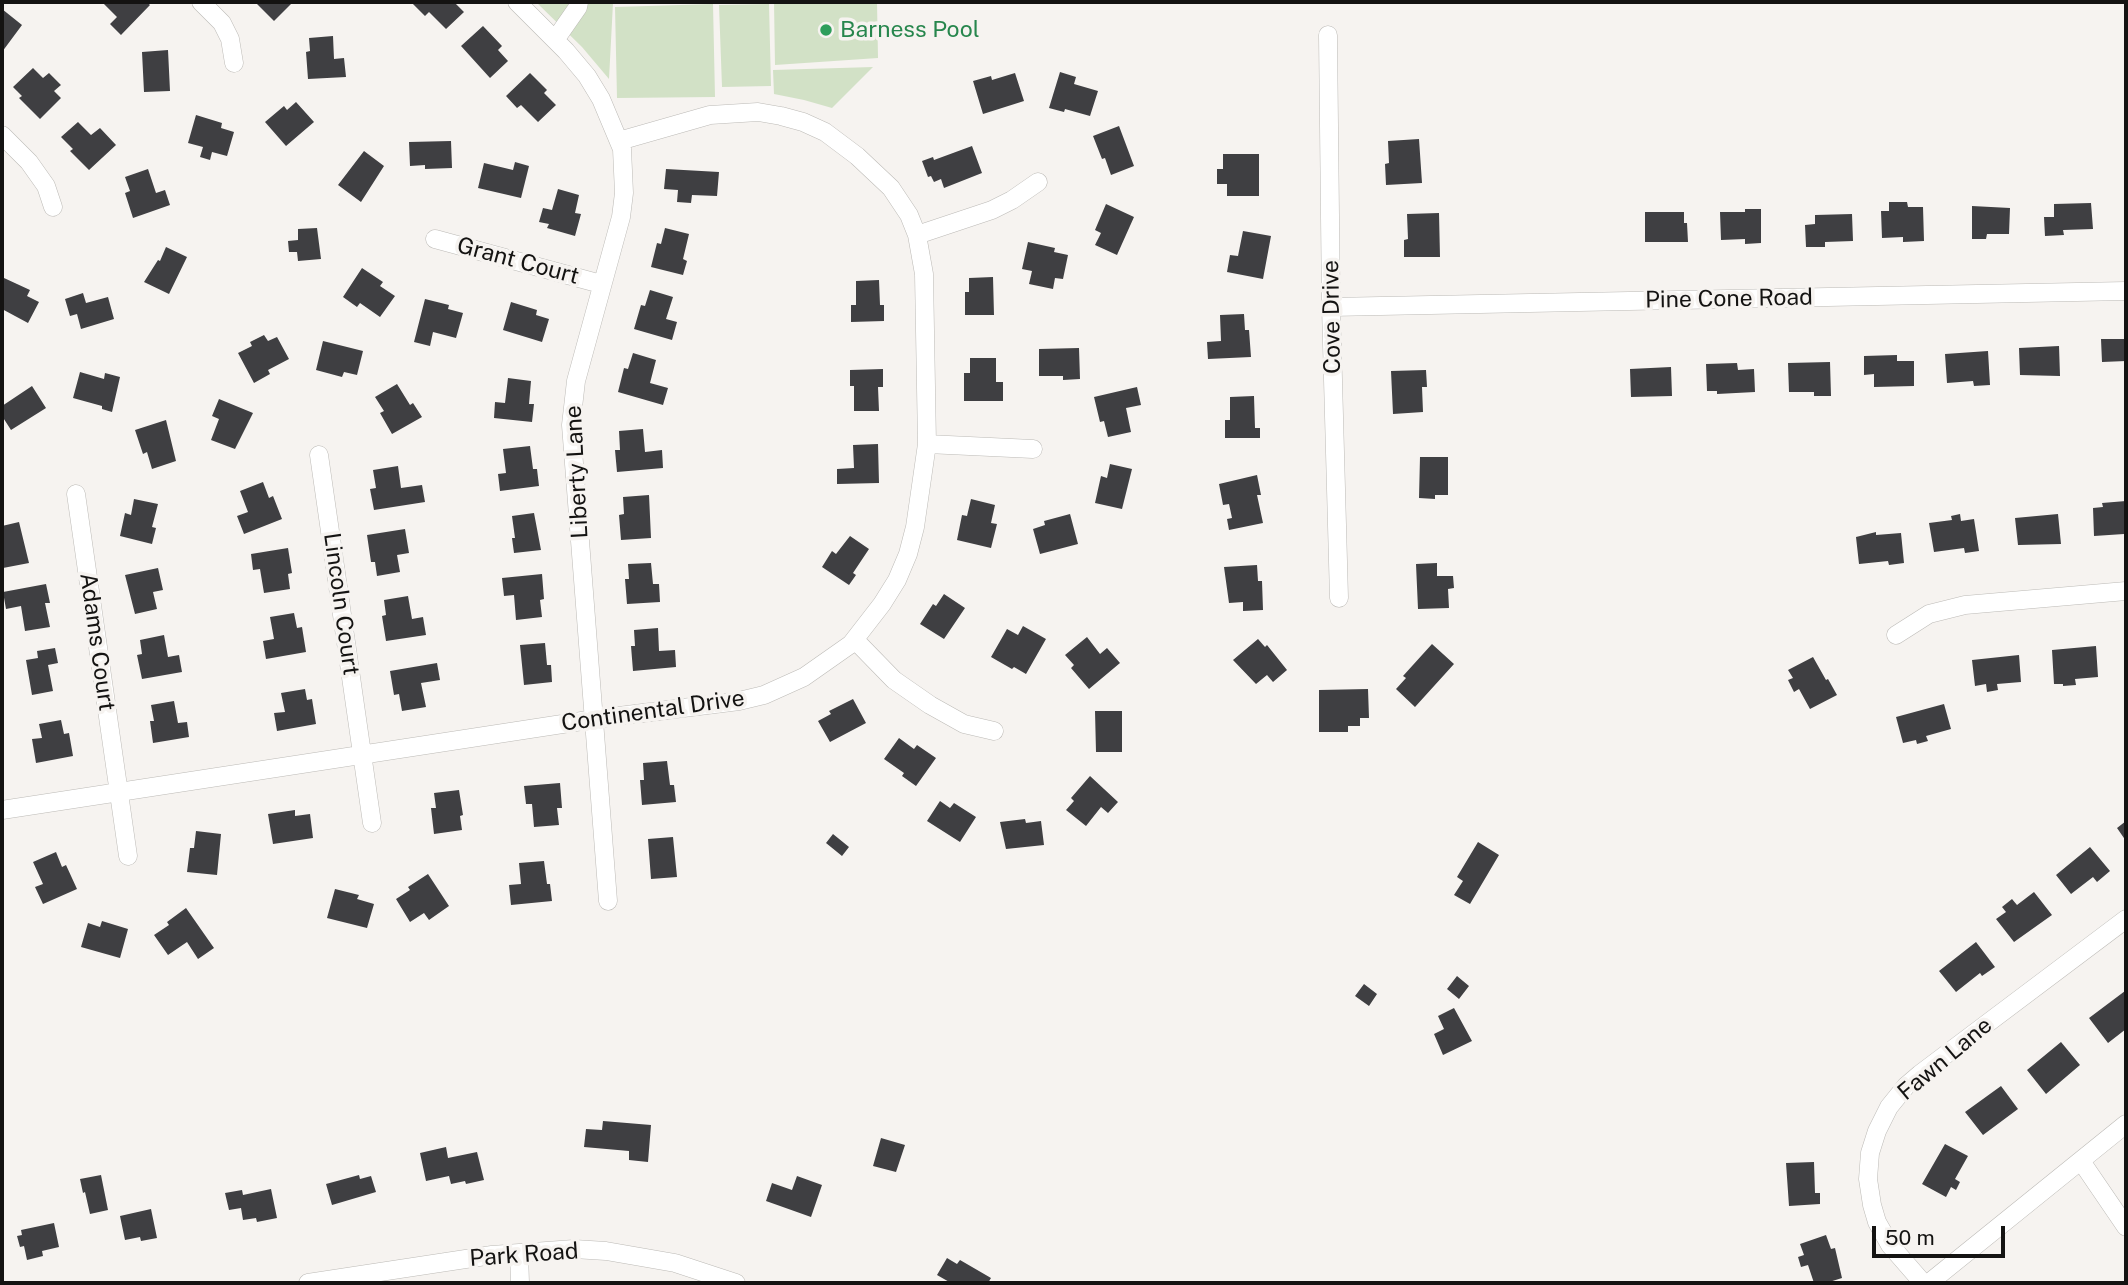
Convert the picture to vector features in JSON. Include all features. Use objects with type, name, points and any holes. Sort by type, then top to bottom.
[{"type":"street","points":[[201,2],[222,23],[230,39],[234,63]]},
{"type":"street","name":"Liberty Lane","points":[[516,2],[587,76],[601,99],[619,141],[623,170],[621,217],[576,381],[571,425],[608,901]]},
{"type":"street","points":[[555,40],[579,2]]},
{"type":"street","name":"Cove Drive","points":[[1328,35],[1331,307],[1339,598]]},
{"type":"street","name":"Continental Drive","points":[[2,810],[595,719],[738,701],[764,695],[804,677],[855,640],[897,580],[908,554],[915,527],[927,444],[924,274],[917,235],[909,215],[891,188],[875,171],[825,132],[803,122],[758,113],[734,112],[672,124],[619,141]]},
{"type":"street","points":[[2,135],[29,162],[46,186],[53,207]]},
{"type":"street","points":[[917,235],[992,210],[1038,183]]},
{"type":"street","name":"Grant Court","points":[[435,239],[601,284]]},
{"type":"street","name":"Pine Cone Road","points":[[1331,307],[2126,291]]},
{"type":"street","points":[[927,444],[1033,449]]},
{"type":"street","name":"Lincoln Court","points":[[319,455],[372,823]]},
{"type":"street","name":"Adams Court","points":[[76,494],[128,856]]},
{"type":"street","points":[[1896,635],[1929,614],[1965,604],[2126,591]]},
{"type":"street","points":[[855,640],[894,680],[930,705],[964,724],[994,732]]},
{"type":"street","name":"Fawn Lane","points":[[1923,1283],[1890,1245],[1877,1222],[1872,1205],[1868,1179],[1870,1153],[1889,1107],[1920,1074],[2126,919]]},
{"type":"street","points":[[1929,1283],[2126,1124]]},
{"type":"street","points":[[2081,1161],[2126,1227]]},
{"type":"street","name":"Park Road","points":[[308,1283],[492,1255],[574,1249],[606,1251],[675,1263],[736,1283]]},
{"type":"street","points":[[519,1253],[520,1283]]},
{"type":"green space","points":[[536,2],[705,2],[613,3],[609,79],[582,47]]},
{"type":"green space","name":"Barness Pool","points":[[774,2],[877,2],[878,58],[775,65]]},
{"type":"green space","points":[[713,4],[715,97],[617,98],[615,7]]},
{"type":"green space","points":[[769,4],[771,86],[722,87],[719,5]]},
{"type":"green space","points":[[873,67],[832,108],[774,94],[773,70]]},
{"type":"building","points":[[102,2],[147,2],[150,5],[121,35],[110,24],[117,17]]},
{"type":"building","points":[[255,2],[293,2],[274,21]]},
{"type":"building","points":[[411,2],[454,2],[464,12],[446,29],[429,12],[425,16]]},
{"type":"building","points":[[2,9],[22,25],[2,52]]},
{"type":"building","points":[[483,26],[502,46],[498,50],[508,61],[490,78],[461,46]]},
{"type":"building","points":[[333,36],[334,59],[344,58],[346,77],[308,79],[306,52],[310,51],[309,38]]},
{"type":"building","points":[[168,50],[170,91],[144,92],[142,52]]},
{"type":"building","points":[[33,68],[43,78],[49,73],[61,85],[54,91],[61,98],[40,119],[19,98],[22,96],[13,87]]},
{"type":"building","points":[[1060,72],[1076,77],[1074,84],[1098,91],[1090,116],[1049,108]]},
{"type":"building","points":[[530,73],[547,90],[544,93],[556,105],[538,122],[521,105],[517,108],[506,96]]},
{"type":"building","points":[[1015,73],[1024,101],[983,114],[973,81],[991,76],[992,80]]},
{"type":"building","points":[[296,102],[314,122],[286,146],[265,122],[284,106],[287,110]]},
{"type":"building","points":[[196,115],[222,123],[221,128],[234,132],[227,156],[212,152],[210,160],[200,157],[203,147],[188,143]]},
{"type":"building","points":[[78,122],[91,135],[100,128],[116,145],[89,170],[70,151],[73,149],[61,137]]},
{"type":"building","points":[[1119,126],[1134,166],[1111,175],[1093,136]]},
{"type":"building","points":[[1419,139],[1422,183],[1386,185],[1388,141]]},
{"type":"building","points":[[451,141],[452,168],[425,169],[425,165],[410,166],[409,142]]},
{"type":"building","points":[[972,146],[982,173],[944,188],[941,179],[934,182],[931,176],[928,177],[922,161],[933,157],[934,160]]},
{"type":"building","points":[[364,151],[384,166],[361,202],[338,185]]},
{"type":"building","points":[[1223,154],[1259,154],[1259,196],[1227,196],[1227,184],[1217,184],[1217,169],[1223,169]]},
{"type":"building","points":[[515,162],[529,166],[521,198],[478,188],[484,163],[513,170]]},
{"type":"building","points":[[148,169],[156,193],[165,190],[170,205],[133,218],[125,193],[130,191],[125,177]]},
{"type":"building","points":[[666,169],[719,172],[717,196],[692,195],[691,203],[677,202],[678,190],[664,189]]},
{"type":"building","points":[[558,189],[579,195],[575,213],[581,214],[575,236],[547,228],[549,224],[539,222],[543,208],[552,210]]},
{"type":"building","points":[[1889,202],[1907,202],[1908,207],[1923,207],[1924,241],[1903,242],[1903,237],[1882,238],[1881,211],[1889,211]]},
{"type":"building","points":[[2091,203],[2093,229],[2063,230],[2064,235],[2045,236],[2044,217],[2054,217],[2054,204]]},
{"type":"building","points":[[1106,204],[1134,217],[1117,255],[1095,245],[1101,233],[1095,230]]},
{"type":"building","points":[[1972,206],[2010,208],[2009,234],[1987,234],[1986,239],[1972,239]]},
{"type":"building","points":[[1745,209],[1761,209],[1761,243],[1745,244],[1745,239],[1721,240],[1720,212],[1745,212]]},
{"type":"building","points":[[1645,212],[1684,212],[1688,242],[1645,242]]},
{"type":"building","points":[[1439,213],[1440,257],[1404,257],[1404,240],[1408,239],[1407,214]]},
{"type":"building","points":[[1852,214],[1853,241],[1825,242],[1825,247],[1806,247],[1805,225],[1815,224],[1815,215]]},
{"type":"building","points":[[317,228],[321,259],[298,261],[297,252],[289,252],[288,241],[298,240],[298,229]]},
{"type":"building","points":[[665,228],[689,234],[683,259],[687,261],[683,275],[651,267],[657,243],[661,244]]},
{"type":"building","points":[[1243,231],[1271,236],[1263,279],[1227,272],[1230,255],[1238,256]]},
{"type":"building","points":[[1028,242],[1055,248],[1054,252],[1068,255],[1063,279],[1055,278],[1053,289],[1029,284],[1032,271],[1022,269]]},
{"type":"building","points":[[166,247],[187,257],[169,294],[144,282],[158,260],[160,261]]},
{"type":"building","points":[[362,268],[383,282],[380,286],[395,296],[380,317],[360,303],[357,307],[343,297]]},
{"type":"building","points":[[993,277],[994,315],[965,315],[965,292],[969,292],[969,278]]},
{"type":"building","points":[[4,278],[30,290],[27,296],[39,302],[28,323],[2,309]]},
{"type":"building","points":[[879,280],[884,321],[851,322],[851,305],[856,305],[856,281]]},
{"type":"building","points":[[650,290],[673,297],[666,319],[677,322],[672,340],[634,329],[641,305],[645,306]]},
{"type":"building","points":[[83,293],[86,303],[108,297],[114,319],[81,329],[77,314],[70,316],[65,299]]},
{"type":"building","points":[[425,299],[449,305],[448,309],[463,313],[456,338],[433,332],[430,346],[414,342]]},
{"type":"building","points":[[511,302],[537,310],[536,315],[549,319],[542,342],[503,330]]},
{"type":"building","points":[[1244,314],[1245,330],[1249,330],[1251,357],[1208,359],[1207,342],[1221,341],[1220,315]]},
{"type":"building","points":[[264,335],[268,341],[277,337],[289,359],[268,370],[270,374],[254,383],[238,353],[252,346],[250,342]]},
{"type":"building","points":[[2101,339],[2126,339],[2126,361],[2102,362]]},
{"type":"building","points":[[323,341],[363,351],[357,375],[344,372],[342,377],[316,370]]},
{"type":"building","points":[[2059,346],[2060,376],[2020,375],[2019,348]]},
{"type":"building","points":[[1079,348],[1080,379],[1063,380],[1063,376],[1039,376],[1039,349]]},
{"type":"building","points":[[1988,351],[1990,385],[1974,386],[1973,381],[1947,383],[1945,354]]},
{"type":"building","points":[[633,353],[656,360],[650,383],[668,388],[663,405],[618,392],[624,368],[628,369]]},
{"type":"building","points":[[1897,355],[1897,361],[1914,361],[1914,386],[1874,387],[1874,374],[1864,375],[1864,356]]},
{"type":"building","points":[[970,358],[996,358],[996,382],[1003,382],[1003,401],[964,401],[964,373],[970,373]]},
{"type":"building","points":[[1830,362],[1831,396],[1814,396],[1814,392],[1789,392],[1788,363]]},
{"type":"building","points":[[1737,363],[1738,370],[1754,369],[1755,392],[1717,394],[1717,391],[1707,391],[1706,364]]},
{"type":"building","points":[[1671,367],[1672,396],[1631,397],[1630,369]]},
{"type":"building","points":[[883,369],[883,387],[878,387],[879,411],[854,411],[854,386],[850,386],[850,370]]},
{"type":"building","points":[[1426,370],[1427,387],[1422,387],[1423,412],[1393,414],[1391,371]]},
{"type":"building","points":[[80,372],[104,379],[105,373],[120,377],[112,412],[102,409],[102,406],[73,398]]},
{"type":"building","points":[[508,378],[531,381],[529,404],[534,404],[532,422],[494,418],[495,402],[505,403]]},
{"type":"building","points":[[397,384],[410,405],[413,403],[422,417],[392,434],[380,413],[384,411],[375,397]]},
{"type":"building","points":[[32,386],[46,408],[11,430],[2,416],[2,406]]},
{"type":"building","points":[[1137,387],[1141,405],[1126,408],[1131,432],[1108,437],[1104,421],[1100,422],[1094,397]]},
{"type":"building","points":[[1254,396],[1255,428],[1260,428],[1260,438],[1225,438],[1225,420],[1230,420],[1230,397]]},
{"type":"building","points":[[219,399],[253,413],[235,449],[211,440],[219,419],[212,416]]},
{"type":"building","points":[[166,420],[176,461],[152,469],[147,452],[143,454],[135,430]]},
{"type":"building","points":[[643,429],[645,452],[662,450],[663,468],[617,472],[615,450],[620,450],[619,431]]},
{"type":"building","points":[[878,444],[879,483],[837,484],[837,469],[854,468],[853,445]]},
{"type":"building","points":[[530,446],[533,469],[537,469],[539,486],[500,491],[498,474],[506,473],[503,449]]},
{"type":"building","points":[[1420,457],[1448,457],[1448,495],[1435,495],[1435,499],[1419,498]]},
{"type":"building","points":[[1110,464],[1132,469],[1122,509],[1095,503],[1101,476],[1107,478]]},
{"type":"building","points":[[398,466],[401,488],[422,485],[425,502],[374,510],[370,489],[376,488],[373,470]]},
{"type":"building","points":[[1257,475],[1261,495],[1257,495],[1263,523],[1229,530],[1227,519],[1232,518],[1229,504],[1223,505],[1219,484]]},
{"type":"building","points":[[263,482],[269,498],[273,496],[282,519],[244,534],[237,516],[248,512],[240,491]]},
{"type":"building","points":[[649,495],[651,538],[621,540],[619,515],[624,514],[623,497]]},
{"type":"building","points":[[134,499],[158,504],[152,527],[156,528],[152,544],[120,536],[125,513],[131,515]]},
{"type":"building","points":[[971,499],[995,505],[991,523],[997,524],[991,548],[957,540],[962,515],[967,516]]},
{"type":"building","points":[[2126,501],[2126,537],[2124,534],[2094,536],[2093,508],[2103,507],[2102,503]]},
{"type":"building","points":[[534,513],[541,550],[514,553],[512,516]]},
{"type":"building","points":[[1070,514],[1078,544],[1040,554],[1033,529],[1045,525],[1044,521]]},
{"type":"building","points":[[1960,514],[1961,521],[1974,519],[1979,551],[1965,553],[1964,548],[1934,552],[1929,523],[1952,520],[1951,516]]},
{"type":"building","points":[[2058,514],[2061,544],[2018,545],[2015,518]]},
{"type":"building","points":[[19,522],[29,563],[3,568],[2,526]]},
{"type":"building","points":[[405,529],[409,553],[397,555],[400,572],[377,576],[375,562],[371,562],[367,535]]},
{"type":"building","points":[[1876,532],[1876,535],[1901,533],[1904,563],[1889,565],[1888,561],[1859,564],[1856,537]]},
{"type":"building","points":[[850,536],[869,549],[853,573],[856,575],[849,585],[822,567],[832,551],[836,554]]},
{"type":"building","points":[[288,548],[292,573],[288,574],[290,589],[264,593],[260,569],[253,570],[251,554]]},
{"type":"building","points":[[651,563],[653,584],[659,584],[660,602],[627,604],[625,579],[629,579],[628,564]]},
{"type":"building","points":[[1437,563],[1437,576],[1453,576],[1454,588],[1448,589],[1449,608],[1418,609],[1416,564]]},
{"type":"building","points":[[1257,565],[1258,581],[1262,581],[1263,610],[1243,611],[1243,602],[1229,603],[1224,567]]},
{"type":"building","points":[[158,568],[163,590],[153,592],[157,609],[135,614],[125,575]]},
{"type":"building","points":[[542,574],[542,617],[516,620],[514,595],[504,596],[502,578]]},
{"type":"building","points":[[46,584],[50,603],[45,603],[50,627],[25,631],[21,606],[6,609],[3,592]]},
{"type":"building","points":[[944,594],[965,608],[944,639],[920,624],[933,604],[936,606]]},
{"type":"building","points":[[408,596],[412,619],[423,617],[426,635],[386,641],[382,616],[386,615],[384,600]]},
{"type":"building","points":[[294,613],[297,628],[302,627],[306,652],[266,659],[263,641],[274,639],[270,617]]},
{"type":"building","points":[[1023,626],[1046,639],[1026,674],[991,657],[1007,629],[1018,635]]},
{"type":"building","points":[[658,628],[659,651],[675,650],[676,667],[633,671],[631,646],[635,646],[634,630]]},
{"type":"building","points":[[164,635],[168,657],[179,655],[182,672],[142,679],[137,655],[142,654],[140,640]]},
{"type":"building","points":[[1087,637],[1100,654],[1107,648],[1120,663],[1089,689],[1071,668],[1074,665],[1065,655]]},
{"type":"building","points":[[1258,639],[1265,647],[1267,645],[1287,670],[1273,682],[1267,675],[1256,684],[1233,660]]},
{"type":"building","points":[[545,643],[552,682],[524,685],[520,645]]},
{"type":"building","points":[[1432,644],[1454,664],[1415,707],[1396,689],[1406,678],[1403,676]]},
{"type":"building","points":[[2096,646],[2098,677],[2075,679],[2076,685],[2054,684],[2052,650]]},
{"type":"building","points":[[55,648],[58,663],[48,665],[53,691],[32,695],[26,660],[38,658],[37,651]]},
{"type":"building","points":[[2019,655],[2021,682],[1997,684],[1998,690],[1987,692],[1986,684],[1975,686],[1972,660]]},
{"type":"building","points":[[1813,657],[1837,695],[1810,709],[1799,689],[1794,692],[1788,680],[1793,678],[1788,670]]},
{"type":"building","points":[[437,663],[440,680],[421,683],[426,707],[402,711],[399,694],[394,695],[390,671]]},
{"type":"building","points":[[305,689],[307,700],[312,699],[316,724],[277,731],[274,713],[285,712],[281,693]]},
{"type":"building","points":[[1368,689],[1369,718],[1360,718],[1360,726],[1348,726],[1348,732],[1319,732],[1319,690]]},
{"type":"building","points":[[853,699],[866,723],[830,742],[818,721],[831,714],[829,711]]},
{"type":"building","points":[[174,701],[178,723],[187,722],[189,737],[153,743],[150,721],[154,721],[151,705]]},
{"type":"building","points":[[1944,704],[1951,729],[1926,736],[1928,741],[1917,744],[1916,740],[1903,743],[1896,717]]},
{"type":"building","points":[[1095,711],[1122,711],[1122,752],[1096,752]]},
{"type":"building","points":[[61,720],[64,734],[69,733],[73,756],[36,763],[32,739],[42,738],[39,724]]},
{"type":"building","points":[[899,738],[914,749],[917,745],[936,758],[916,786],[902,776],[904,773],[884,759]]},
{"type":"building","points":[[667,761],[670,785],[674,785],[676,802],[642,805],[640,780],[644,780],[643,763]]},
{"type":"building","points":[[1090,776],[1118,802],[1108,813],[1101,807],[1086,826],[1066,810],[1074,801],[1071,798]]},
{"type":"building","points":[[560,783],[562,808],[557,808],[559,825],[534,827],[532,804],[526,804],[524,786]]},
{"type":"building","points":[[459,790],[463,815],[460,816],[462,830],[434,834],[431,808],[436,808],[434,793]]},
{"type":"building","points":[[940,801],[950,808],[954,803],[976,817],[960,842],[927,821]]},
{"type":"building","points":[[295,810],[295,816],[310,814],[313,838],[273,844],[268,814]]},
{"type":"building","points":[[1025,819],[1026,823],[1041,821],[1044,845],[1006,849],[1000,822]]},
{"type":"building","points":[[2126,821],[2126,841],[2117,828]]},
{"type":"building","points":[[196,831],[221,834],[217,875],[187,872],[190,848],[194,848]]},
{"type":"building","points":[[833,834],[849,847],[842,856],[826,843]]},
{"type":"building","points":[[673,837],[677,877],[651,879],[648,839]]},
{"type":"building","points":[[1478,842],[1499,855],[1470,904],[1454,895],[1463,881],[1457,877]]},
{"type":"building","points":[[2090,847],[2110,871],[2097,882],[2093,877],[2071,894],[2056,875]]},
{"type":"building","points":[[56,852],[62,867],[66,865],[77,889],[43,904],[35,887],[43,884],[33,862]]},
{"type":"building","points":[[544,861],[552,901],[511,905],[509,885],[521,884],[519,863]]},
{"type":"building","points":[[428,874],[449,906],[429,920],[424,913],[410,922],[396,899]]},
{"type":"building","points":[[335,889],[359,895],[357,899],[374,904],[367,928],[327,918]]},
{"type":"building","points":[[2034,892],[2052,915],[2014,942],[1996,919],[2006,912],[2002,907],[2012,899],[2017,905]]},
{"type":"building","points":[[186,908],[214,948],[198,959],[187,942],[168,955],[154,935]]},
{"type":"building","points":[[102,921],[128,929],[120,958],[81,947],[88,923],[100,927]]},
{"type":"building","points":[[1976,942],[1995,967],[1982,976],[1980,973],[1956,992],[1939,971]]},
{"type":"building","points":[[1457,976],[1469,986],[1459,999],[1447,989]]},
{"type":"building","points":[[1364,984],[1377,994],[1369,1006],[1355,996]]},
{"type":"building","points":[[2125,991],[2126,1029],[2108,1043],[2089,1018]]},
{"type":"building","points":[[1454,1008],[1472,1041],[1443,1055],[1434,1034],[1444,1029],[1438,1016]]},
{"type":"building","points":[[2061,1042],[2080,1065],[2046,1094],[2027,1070]]},
{"type":"building","points":[[2001,1086],[2018,1109],[1983,1135],[1965,1112]]},
{"type":"building","points":[[603,1121],[651,1125],[648,1162],[629,1160],[629,1151],[584,1147],[586,1129],[602,1130]]},
{"type":"building","points":[[881,1138],[905,1145],[896,1172],[873,1166]]},
{"type":"building","points":[[1945,1144],[1968,1156],[1955,1179],[1960,1182],[1956,1190],[1951,1187],[1946,1197],[1922,1184]]},
{"type":"building","points":[[446,1147],[448,1158],[477,1152],[484,1180],[451,1184],[449,1176],[426,1181],[420,1153]]},
{"type":"building","points":[[1814,1162],[1815,1193],[1820,1193],[1820,1204],[1789,1206],[1786,1163]]},
{"type":"building","points":[[101,1175],[108,1210],[90,1214],[80,1179]]},
{"type":"building","points":[[359,1175],[360,1179],[371,1176],[376,1192],[332,1205],[326,1184]]},
{"type":"building","points":[[797,1176],[822,1185],[811,1217],[766,1201],[772,1183],[792,1190]]},
{"type":"building","points":[[271,1189],[277,1218],[257,1222],[256,1218],[243,1220],[241,1208],[229,1210],[225,1193],[242,1190],[243,1195]]},
{"type":"building","points":[[151,1209],[157,1238],[125,1240],[120,1216]]},
{"type":"building","points":[[54,1223],[59,1247],[42,1251],[43,1256],[27,1260],[24,1246],[20,1247],[17,1236],[22,1235],[21,1230]]},
{"type":"building","points":[[1826,1235],[1831,1249],[1835,1248],[1842,1278],[1826,1283],[1814,1283],[1808,1265],[1801,1267],[1798,1257],[1804,1255],[1800,1244]]},
{"type":"building","points":[[947,1258],[957,1264],[960,1260],[991,1278],[988,1283],[951,1283],[937,1275]]},
{"type":"place","name":"Barness Pool","points":[[826,30]]}]
